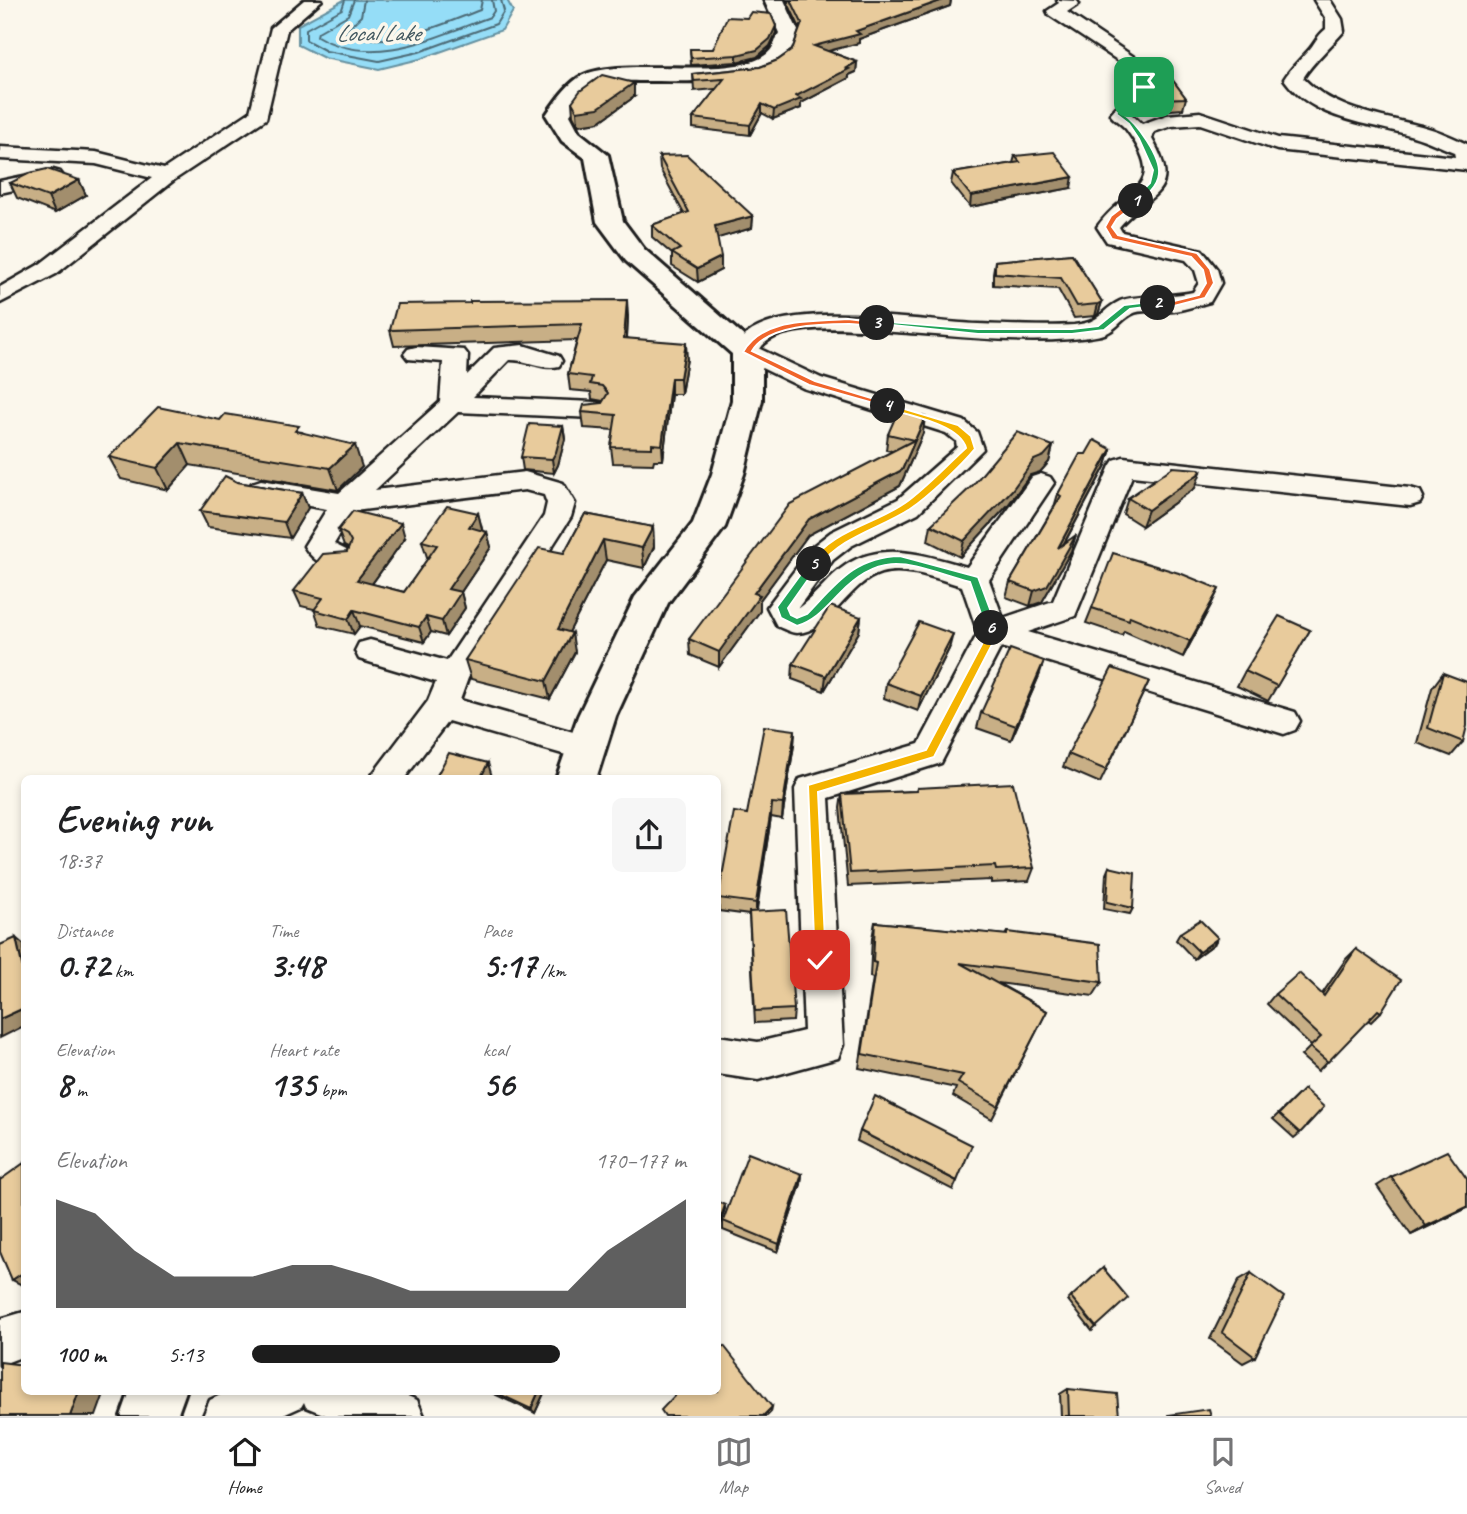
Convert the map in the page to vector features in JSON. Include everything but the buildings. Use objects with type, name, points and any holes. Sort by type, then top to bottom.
[{"type":"main road","points":[[577,775],[597,716],[653,597],[708,527],[728,474],[747,400],[747,352],[635,255],[610,222],[596,155],[570,136],[558,115],[573,94],[589,81],[617,75],[756,69],[780,54],[789,33],[774,0]]},
{"type":"main road","points":[[150,1416],[157,1395]]},
{"type":"street","points":[[0,296],[48,269],[167,176],[259,115],[279,28],[314,0]]},
{"type":"street","points":[[974,579],[900,559],[879,560],[854,572],[810,617],[797,622],[787,618],[782,607],[823,553],[841,539],[908,506],[970,449],[968,438],[955,427],[812,383],[747,352],[754,340],[771,331],[808,323],[848,321],[978,331],[1072,332],[1101,328],[1127,306],[1174,303],[1202,297],[1210,283],[1206,269],[1194,255],[1115,237],[1108,227],[1114,218],[1154,183],[1157,170],[1142,139],[1131,122],[1119,114],[1144,87],[1146,71],[1055,10],[1071,4],[1065,0]]},
{"type":"street","points":[[1142,139],[1146,129],[1174,119],[1210,118],[1258,140],[1277,144],[1467,164],[1463,149],[1419,131],[1364,120],[1332,109],[1301,89],[1293,79],[1303,64],[1317,52],[1321,42],[1335,31],[1334,19],[1322,0]]},
{"type":"street","points":[[0,153],[96,158],[167,176]]},
{"type":"street","points":[[0,187],[56,176],[134,167]]},
{"type":"street","points":[[340,559],[331,557],[318,546],[345,503],[452,404],[502,353],[523,352],[550,361]]},
{"type":"street","points":[[416,354],[456,355],[452,404]]},
{"type":"street","points":[[452,404],[594,410]]},
{"type":"street","points":[[721,1055],[758,1061],[824,1045],[812,789],[930,754],[993,633],[1065,608],[1123,466],[1410,497]]},
{"type":"street","points":[[244,486],[345,503],[525,481],[554,489],[561,503],[557,517],[454,675],[441,707],[388,775]]},
{"type":"street","points":[[974,579],[1041,484]]},
{"type":"street","points":[[974,579],[993,633]]},
{"type":"street","points":[[993,633],[1284,720]]},
{"type":"street","points":[[370,651],[454,675]]},
{"type":"street","points":[[441,707],[587,748]]},
{"type":"street","points":[[0,1342],[21,1335]]},
{"type":"street","points":[[226,1416],[276,1395]]},
{"type":"street","points":[[335,1395],[401,1416]]},
{"type":"water","name":"Local Lake","points":[[344,0],[507,0],[513,11],[502,30],[420,59],[379,69],[324,58],[298,45],[298,25]]},
{"type":"route","points":[[820,960],[812,789],[930,754],[993,633],[974,579],[900,559],[879,560],[854,572],[810,617],[797,622],[787,618],[782,607],[823,553],[841,539],[908,506],[970,449],[968,438],[955,427],[812,383],[747,352],[754,340],[771,331],[808,323],[848,321],[978,331],[1072,332],[1101,328],[1127,306],[1174,303],[1202,297],[1210,283],[1206,269],[1194,255],[1115,237],[1108,227],[1114,218],[1154,183],[1157,170],[1142,139],[1131,122],[1119,114],[1144,87]]}]
